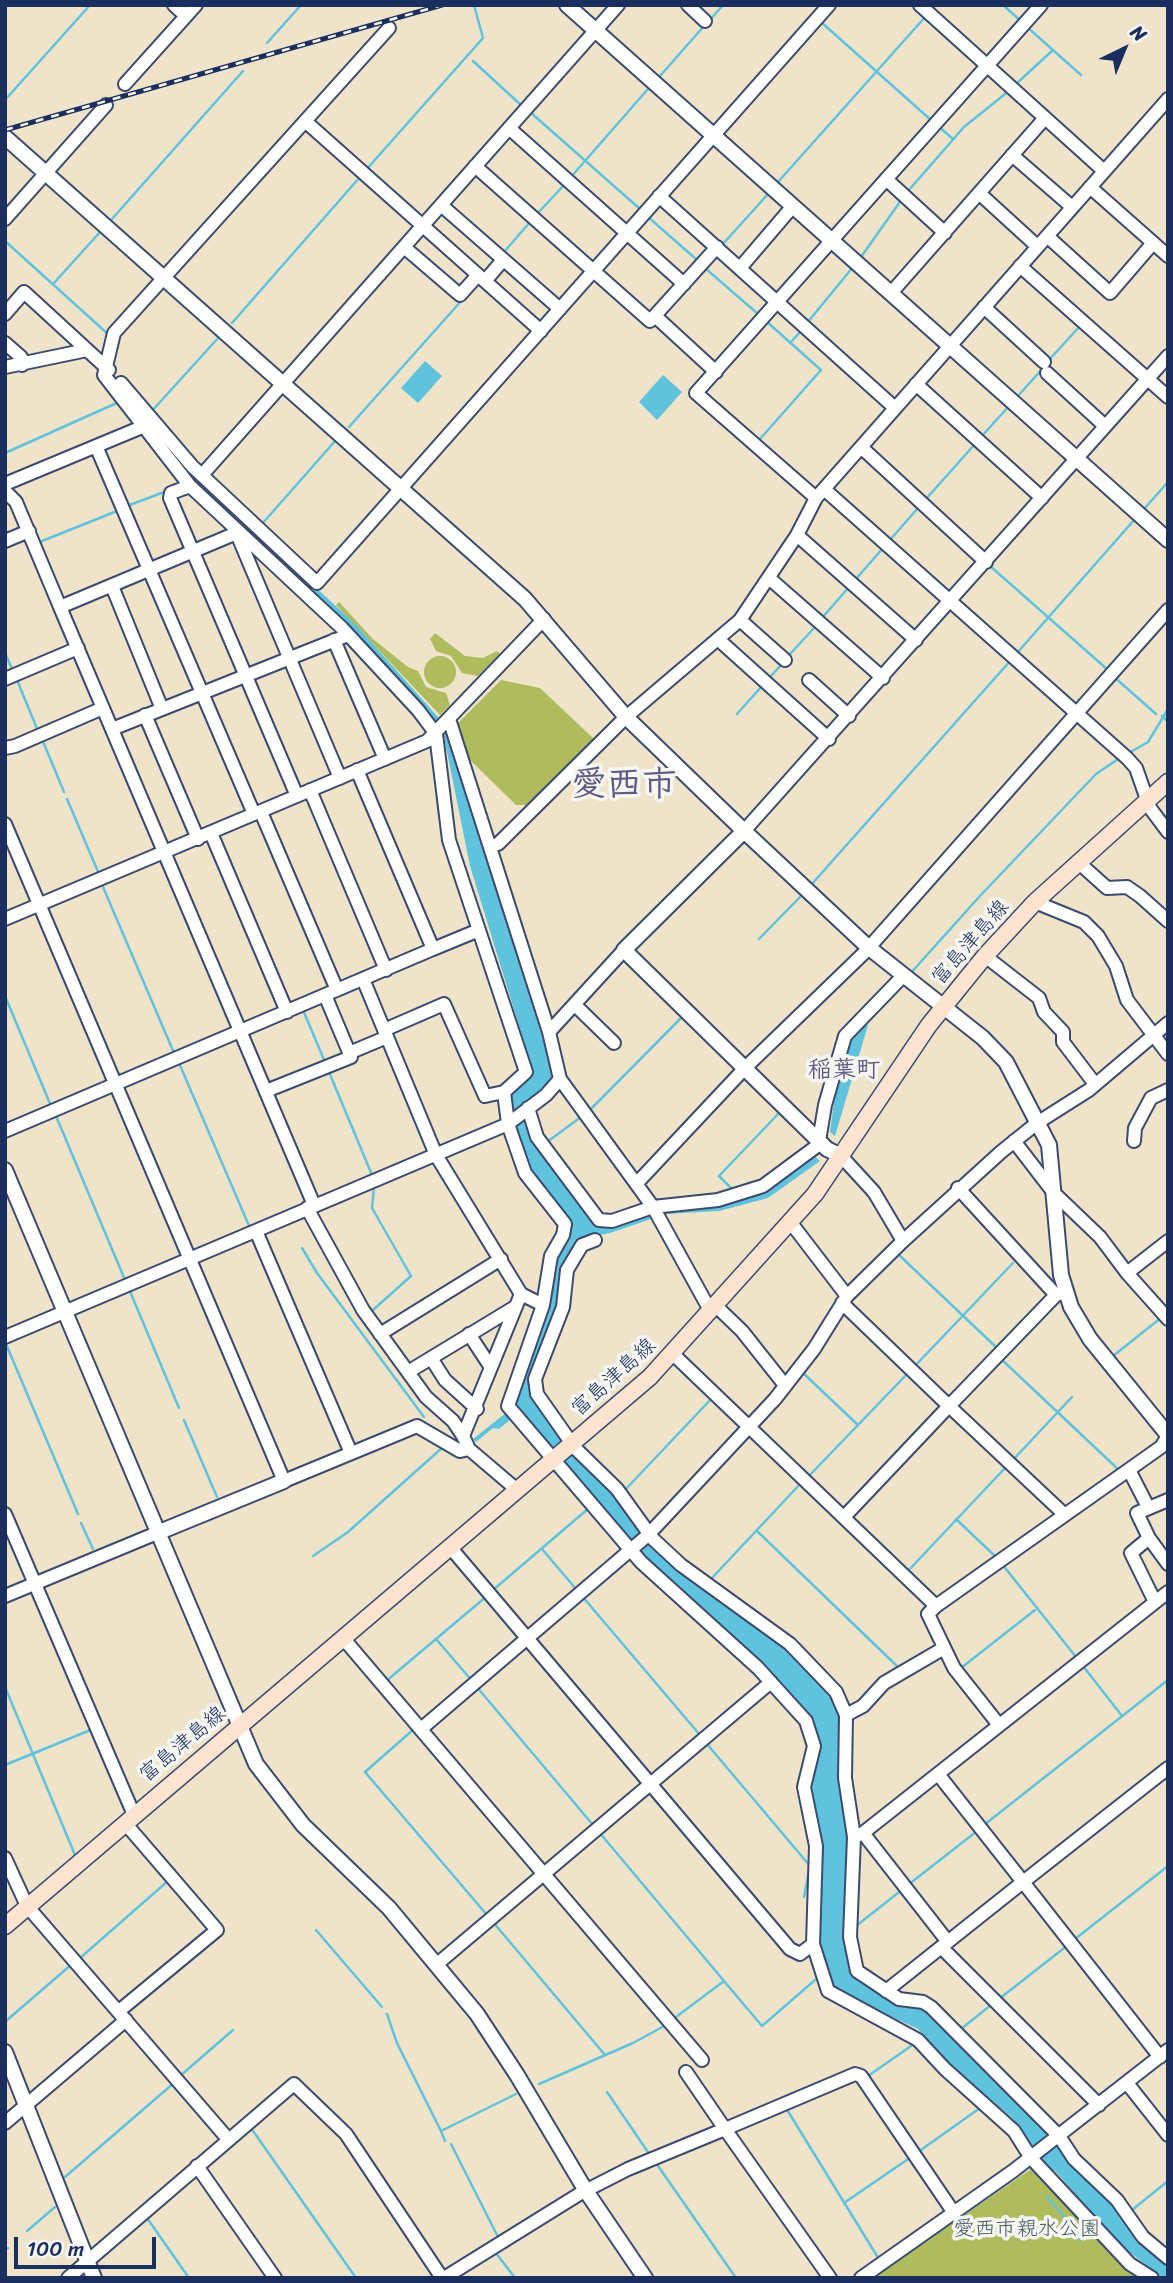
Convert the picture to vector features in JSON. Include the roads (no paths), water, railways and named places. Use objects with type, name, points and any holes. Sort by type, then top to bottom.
[{"type":"main road","name":"富島津島線","points":[[5,1926],[673,1354],[791,1223],[841,1156],[942,1009],[985,956],[1035,902],[1168,782]]},
{"type":"street","points":[[174,5],[186,16]]},
{"type":"street","points":[[125,84],[196,5]]},
{"type":"street","points":[[567,5],[1168,540]]},
{"type":"street","points":[[202,475],[618,5]]},
{"type":"street","points":[[688,5],[705,21]]},
{"type":"street","points":[[5,314],[24,292],[106,367],[202,475],[317,583],[402,489],[407,478],[541,331],[829,5]]},
{"type":"street","points":[[920,5],[1104,171]]},
{"type":"street","points":[[1041,5],[696,393],[951,601],[1124,756],[1136,768],[1146,801],[1168,832]]},
{"type":"street","points":[[389,28],[166,279],[114,333],[104,375],[190,485],[348,635],[418,710],[443,726],[490,846],[508,911],[549,1032],[560,1079],[655,1211],[714,1309],[741,1331],[784,1384]]},
{"type":"street","points":[[490,846],[498,845],[626,717],[719,641],[740,620],[797,535],[820,493],[1168,99]]},
{"type":"street","points":[[5,219],[106,105]]},
{"type":"street","points":[[891,293],[1045,118]]},
{"type":"street","points":[[305,121],[541,331]]},
{"type":"street","points":[[509,128],[684,284]]},
{"type":"street","points":[[6,138],[525,598],[626,717],[744,831],[868,947],[942,1009],[983,1038],[1006,1062],[1049,1145],[1060,1294],[844,1517]]},
{"type":"street","points":[[1012,155],[1072,207]]},
{"type":"street","points":[[475,166],[650,321],[717,247]]},
{"type":"street","points":[[886,179],[945,233]]},
{"type":"street","points":[[1090,187],[1168,256]]},
{"type":"street","points":[[979,193],[1037,246]]},
{"type":"street","points":[[659,196],[895,408]]},
{"type":"street","points":[[441,205],[560,309]]},
{"type":"street","points":[[740,268],[793,206]]},
{"type":"street","points":[[1047,236],[1110,293],[1153,243]]},
{"type":"street","points":[[404,247],[460,295],[503,260]]},
{"type":"street","points":[[1020,266],[1168,397]]},
{"type":"street","points":[[984,307],[1105,426]]},
{"type":"street","points":[[654,316],[716,372]]},
{"type":"street","points":[[5,344],[21,361]]},
{"type":"street","points":[[5,367],[21,361],[87,350]]},
{"type":"street","points":[[549,1032],[624,950],[744,831],[829,739],[1168,356]]},
{"type":"street","points":[[916,384],[1042,498]]},
{"type":"street","points":[[5,484],[142,426]]},
{"type":"street","points":[[96,446],[258,813],[331,993],[351,1057],[266,1091]]},
{"type":"street","points":[[861,447],[986,562]]},
{"type":"street","points":[[190,485],[171,493],[170,498],[297,796]]},
{"type":"street","points":[[5,491],[16,502],[29,531],[266,1091],[311,1207],[363,1310],[426,1397],[453,1421],[470,1449],[516,1489]]},
{"type":"street","points":[[5,541],[29,531]]},
{"type":"street","points":[[60,607],[238,533]]},
{"type":"street","points":[[238,533],[340,778]]},
{"type":"street","points":[[797,535],[916,640]]},
{"type":"street","points":[[769,578],[883,678]]},
{"type":"street","points":[[112,586],[162,709]]},
{"type":"street","points":[[636,1183],[745,1068],[868,947],[1168,610]]},
{"type":"street","points":[[5,919],[427,741],[544,620]]},
{"type":"street","points":[[740,620],[785,660]]},
{"type":"street","points":[[112,729],[348,635]]},
{"type":"street","points":[[334,640],[384,759]]},
{"type":"street","points":[[719,641],[829,739]]},
{"type":"street","points":[[5,679],[78,648]]},
{"type":"street","points":[[809,680],[849,716]]},
{"type":"street","points":[[5,748],[15,747],[103,708]]},
{"type":"street","points":[[145,715],[198,838]]},
{"type":"street","points":[[349,1053],[443,1004],[485,1096],[504,1092],[527,1069],[449,839],[443,726]]},
{"type":"street","points":[[357,770],[433,950]]},
{"type":"street","points":[[310,790],[386,970]]},
{"type":"street","points":[[5,824],[284,1481]]},
{"type":"street","points":[[211,833],[287,1012]]},
{"type":"street","points":[[1078,862],[1107,888],[1127,887],[1168,921]]},
{"type":"street","points":[[1035,902],[1084,922],[1098,936],[1116,966],[1128,1000],[1168,1054]]},
{"type":"street","points":[[5,1131],[479,930]]},
{"type":"street","points":[[624,950],[820,1142],[841,1156],[874,1192],[903,1241]]},
{"type":"street","points":[[985,956],[1039,998],[1044,1012],[1063,1032],[1063,1042],[1095,1084]]},
{"type":"street","points":[[363,979],[436,1155],[521,1294],[543,1305]]},
{"type":"street","points":[[526,1109],[537,1137],[595,1217],[612,1221],[718,1200],[763,1186],[820,1142],[825,1105],[845,1036],[905,979]]},
{"type":"street","points":[[575,1004],[614,1043]]},
{"type":"street","points":[[421,1729],[648,1534],[775,1399],[784,1384],[814,1349],[844,1299],[958,1188],[1037,1123],[1045,1121],[1095,1084],[1168,1023]]},
{"type":"street","points":[[5,1337],[510,1122],[560,1079]]},
{"type":"street","points":[[1134,1141],[1135,1128],[1151,1098],[1168,1090]]},
{"type":"street","points":[[504,1092],[525,1173],[565,1224],[563,1234],[551,1256],[543,1305],[513,1413],[668,1589],[771,1682],[806,1721],[814,1746],[804,1787],[816,1846],[813,1944],[828,1991],[918,2040],[945,2069],[1014,2131],[1032,2157],[1130,2264],[1152,2278]]},
{"type":"street","points":[[1014,1141],[1054,1193],[1100,1237],[1127,1273],[1168,1319]]},
{"type":"street","points":[[5,1170],[256,1764],[284,1802],[388,1908],[477,2014],[511,2065],[586,2191],[645,2278]]},
{"type":"street","points":[[958,1188],[1060,1294],[1090,1339],[1168,1436],[1161,1447],[928,1614],[954,1668],[999,1725]]},
{"type":"street","points":[[791,1223],[844,1299],[950,1406],[1065,1515]]},
{"type":"street","points":[[256,1231],[351,1453]]},
{"type":"street","points":[[595,1240],[582,1245],[567,1270],[563,1307],[535,1379],[537,1394],[571,1444],[617,1489],[648,1534],[681,1566],[790,1644],[836,1692],[846,1715],[845,1778],[859,1835],[850,1937],[857,1971],[899,1999],[923,2002],[931,2007],[1058,2137],[1074,2159],[1117,2200],[1143,2237],[1168,2258]]},
{"type":"street","points":[[1127,1273],[1168,1241]]},
{"type":"street","points":[[380,1334],[501,1259]]},
{"type":"street","points":[[463,1436],[477,1409],[490,1366],[521,1294]]},
{"type":"street","points":[[408,1372],[516,1307]]},
{"type":"street","points":[[469,1334],[490,1366]]},
{"type":"street","points":[[673,1354],[936,1606]]},
{"type":"street","points":[[431,1358],[444,1381],[477,1409]]},
{"type":"street","points":[[5,1596],[417,1426],[460,1451],[470,1449]]},
{"type":"street","points":[[1129,1470],[1148,1507]]},
{"type":"street","points":[[1168,1500],[1137,1513],[1149,1538],[1168,1564]]},
{"type":"street","points":[[5,1514],[130,1819],[216,1930],[5,2123]]},
{"type":"street","points":[[1149,1538],[1131,1553],[1156,1602]]},
{"type":"street","points":[[450,1547],[790,1949],[800,1954],[813,1944]]},
{"type":"street","points":[[859,1835],[1168,1592]]},
{"type":"street","points":[[343,1638],[702,2060]]},
{"type":"street","points":[[846,1715],[856,1712],[884,1683],[944,1648]]},
{"type":"street","points":[[436,1965],[771,1682]]},
{"type":"street","points":[[886,1991],[1168,1768]]},
{"type":"street","points":[[861,2278],[1032,2157],[1164,2054],[938,1773]]},
{"type":"street","points":[[859,1835],[944,1945],[1099,2105]]},
{"type":"street","points":[[5,1858],[27,1906],[228,2139]]},
{"type":"street","points":[[5,2052],[94,2278]]},
{"type":"street","points":[[686,2072],[830,2278]]},
{"type":"street","points":[[68,2278],[293,2084],[345,2134],[443,2278],[586,2191],[628,2169],[694,2144],[855,2074],[861,2076],[954,2213]]},
{"type":"street","points":[[1126,2083],[1168,2135]]},
{"type":"street","points":[[197,2166],[275,2278]]},
{"type":"water","points":[[425,361],[442,376],[418,403],[401,388]]},
{"type":"water","points":[[108,374],[186,466],[356,625],[446,726],[553,1072],[551,1082],[525,1102],[525,1122],[535,1144],[588,1217],[596,1225],[649,1213],[715,1205],[813,1155],[820,1161],[768,1198],[719,1211],[666,1214],[610,1233],[584,1238],[561,1290],[532,1373],[571,1454],[620,1501],[641,1531],[790,1650],[834,1696],[840,1709],[850,1821],[846,1933],[848,1959],[855,1976],[879,1992],[923,2005],[1052,2133],[1073,2165],[1117,2209],[1138,2238],[1168,2264],[1168,2278],[1163,2278],[1119,2244],[1057,2173],[1040,2159],[1013,2119],[950,2064],[918,2029],[836,1991],[828,1983],[819,1956],[808,1786],[820,1741],[814,1720],[776,1680],[654,1570],[523,1414],[518,1413],[499,1429],[493,1428],[476,1442],[473,1439],[507,1412],[514,1397],[550,1303],[558,1252],[571,1228],[571,1221],[531,1170],[510,1110],[510,1095],[531,1074],[532,1068],[470,866],[444,737],[434,722],[190,477]]},
{"type":"water","points":[[663,375],[682,392],[657,420],[639,402]]},
{"type":"water","points":[[864,1021],[868,1025],[835,1136],[830,1132],[838,1071],[850,1038]]},
{"type":"waterway","points":[[5,100],[90,5]]},
{"type":"waterway","points":[[267,43],[301,5]]},
{"type":"waterway","points":[[366,170],[483,38],[474,5]]},
{"type":"waterway","points":[[709,21],[723,5]]},
{"type":"waterway","points":[[1003,5],[1022,22]]},
{"type":"waterway","points":[[778,182],[926,16]]},
{"type":"waterway","points":[[821,22],[932,121]]},
{"type":"waterway","points":[[660,76],[704,26]]},
{"type":"waterway","points":[[1026,26],[1081,75]]},
{"type":"waterway","points":[[1015,85],[1053,50]]},
{"type":"waterway","points":[[473,61],[522,106]]},
{"type":"waterway","points":[[112,219],[243,71]]},
{"type":"waterway","points":[[571,177],[648,89]]},
{"type":"waterway","points":[[908,191],[964,127],[1010,90]]},
{"type":"waterway","points":[[530,112],[640,209]]},
{"type":"waterway","points":[[938,126],[953,139]]},
{"type":"waterway","points":[[232,323],[360,177]]},
{"type":"waterway","points":[[537,214],[564,185]]},
{"type":"waterway","points":[[722,245],[768,194]]},
{"type":"waterway","points":[[861,257],[902,199]]},
{"type":"waterway","points":[[647,216],[697,260]]},
{"type":"waterway","points":[[504,252],[531,221]]},
{"type":"waterway","points":[[54,283],[101,231]]},
{"type":"waterway","points":[[5,241],[109,335]]},
{"type":"waterway","points":[[807,323],[853,267]]},
{"type":"waterway","points":[[705,268],[758,314]]},
{"type":"waterway","points":[[349,427],[462,300]]},
{"type":"waterway","points":[[760,439],[821,370],[766,321]]},
{"type":"waterway","points":[[1049,360],[1080,326]]},
{"type":"waterway","points":[[790,343],[802,330]]},
{"type":"waterway","points":[[151,412],[219,337]]},
{"type":"waterway","points":[[1018,396],[1043,368]]},
{"type":"waterway","points":[[5,453],[119,402]]},
{"type":"waterway","points":[[981,437],[1009,406]]},
{"type":"waterway","points":[[262,524],[336,440]]},
{"type":"waterway","points":[[926,499],[975,444]]},
{"type":"waterway","points":[[1144,509],[1168,482]]},
{"type":"waterway","points":[[127,506],[167,491]]},
{"type":"waterway","points":[[890,540],[917,509]]},
{"type":"waterway","points":[[37,543],[117,511]]},
{"type":"waterway","points":[[1017,653],[1135,519]]},
{"type":"waterway","points":[[855,580],[884,547]]},
{"type":"waterway","points":[[990,566],[1108,670]]},
{"type":"waterway","points":[[822,618],[849,587]]},
{"type":"waterway","points":[[789,655],[815,627]]},
{"type":"waterway","points":[[5,653],[13,671]]},
{"type":"waterway","points":[[811,885],[1011,660]]},
{"type":"waterway","points":[[769,678],[782,664]]},
{"type":"waterway","points":[[1113,676],[1156,714]]},
{"type":"waterway","points":[[17,680],[38,731]]},
{"type":"waterway","points":[[737,714],[762,686]]},
{"type":"waterway","points":[[1127,754],[1148,742],[1168,709]]},
{"type":"waterway","points":[[1162,716],[1168,722]]},
{"type":"waterway","points":[[42,739],[64,792]]},
{"type":"waterway","points":[[909,975],[1096,774],[1121,757]]},
{"type":"waterway","points":[[67,799],[99,874]]},
{"type":"waterway","points":[[103,887],[174,1053]]},
{"type":"waterway","points":[[759,939],[801,896]]},
{"type":"waterway","points":[[5,996],[51,1106]]},
{"type":"waterway","points":[[865,1025],[882,1006]]},
{"type":"waterway","points":[[303,1010],[325,1062]]},
{"type":"waterway","points":[[588,1112],[681,1018]]},
{"type":"waterway","points":[[179,1063],[250,1228]]},
{"type":"waterway","points":[[329,1072],[372,1175]]},
{"type":"waterway","points":[[734,1191],[719,1176],[779,1113]]},
{"type":"waterway","points":[[56,1116],[125,1280]]},
{"type":"waterway","points":[[547,1142],[581,1117]]},
{"type":"waterway","points":[[373,1310],[411,1276],[372,1208],[374,1187]]},
{"type":"waterway","points":[[302,1248],[317,1273],[424,1417]]},
{"type":"waterway","points":[[898,1254],[997,1348]]},
{"type":"waterway","points":[[914,1367],[1013,1263]]},
{"type":"waterway","points":[[129,1289],[179,1408]]},
{"type":"waterway","points":[[1113,1356],[1162,1317]]},
{"type":"waterway","points":[[6,1344],[78,1514]]},
{"type":"waterway","points":[[1000,1358],[1120,1471]]},
{"type":"waterway","points":[[807,1478],[909,1372]]},
{"type":"waterway","points":[[803,1373],[858,1425]]},
{"type":"waterway","points":[[624,1491],[713,1397]]},
{"type":"waterway","points":[[1012,1461],[1072,1397]]},
{"type":"waterway","points":[[184,1420],[217,1497]]},
{"type":"waterway","points":[[313,1556],[348,1532],[443,1447]]},
{"type":"waterway","points":[[907,1572],[1006,1467]]},
{"type":"waterway","points":[[711,1579],[802,1482]]},
{"type":"waterway","points":[[493,1590],[589,1508]]},
{"type":"waterway","points":[[956,1519],[997,1558]]},
{"type":"waterway","points":[[81,1523],[93,1549]]},
{"type":"waterway","points":[[757,1531],[900,1669]]},
{"type":"waterway","points":[[542,1549],[576,1589]]},
{"type":"waterway","points":[[1002,1564],[1076,1657]]},
{"type":"waterway","points":[[385,1682],[487,1596]]},
{"type":"waterway","points":[[582,1596],[700,1735]]},
{"type":"waterway","points":[[961,1668],[1035,1610]]},
{"type":"waterway","points":[[436,1639],[473,1682]]},
{"type":"waterway","points":[[1083,1666],[1122,1716]]},
{"type":"waterway","points":[[984,1825],[1168,1680]]},
{"type":"waterway","points":[[476,1686],[593,1825]]},
{"type":"waterway","points":[[5,1687],[75,1855]]},
{"type":"waterway","points":[[5,1765],[93,1729]]},
{"type":"waterway","points":[[414,1729],[365,1772],[487,1915]]},
{"type":"waterway","points":[[707,1744],[810,1866],[804,1897]]},
{"type":"waterway","points":[[908,1885],[977,1831]]},
{"type":"waterway","points":[[599,1832],[724,1981]]},
{"type":"waterway","points":[[1075,1939],[1168,1866]]},
{"type":"waterway","points":[[79,1959],[169,1880]]},
{"type":"waterway","points":[[856,1926],[903,1889]]},
{"type":"waterway","points":[[493,1922],[605,2055]]},
{"type":"waterway","points":[[316,1930],[382,2007]]},
{"type":"waterway","points":[[999,1999],[1068,1945]]},
{"type":"waterway","points":[[6,2021],[72,1964]]},
{"type":"waterway","points":[[672,2020],[724,1981],[762,2026],[815,1980]]},
{"type":"waterway","points":[[961,2029],[991,2005]]},
{"type":"waterway","points":[[387,2014],[397,2043],[441,2131]]},
{"type":"waterway","points":[[539,2084],[633,2043],[666,2025]]},
{"type":"waterway","points":[[180,2076],[233,2030]]},
{"type":"waterway","points":[[868,2076],[914,2044]]},
{"type":"waterway","points":[[65,2177],[175,2082]]},
{"type":"waterway","points":[[607,2092],[650,2155]]},
{"type":"waterway","points":[[445,2141],[441,2131],[516,2094]]},
{"type":"waterway","points":[[786,2108],[877,2256]]},
{"type":"waterway","points":[[918,2152],[980,2108]]},
{"type":"waterway","points":[[251,2128],[356,2278]]},
{"type":"waterway","points":[[674,2157],[716,2139]]},
{"type":"waterway","points":[[451,2144],[499,2239]]},
{"type":"waterway","points":[[844,2203],[911,2157]]},
{"type":"waterway","points":[[656,2163],[736,2278]]},
{"type":"waterway","points":[[1132,2210],[1168,2181]]},
{"type":"waterway","points":[[1047,2197],[1070,2223],[1080,2240]]},
{"type":"waterway","points":[[27,2231],[55,2207]]},
{"type":"waterway","points":[[147,2218],[189,2278]]},
{"type":"waterway","points":[[473,2267],[523,2236]]},
{"type":"waterway","points":[[496,2253],[515,2278]]},
{"type":"railway","points":[[5,130],[442,5]]},
{"type":"district","name":"愛西市","points":[[624,786]]},
{"type":"district","name":"稲葉町","points":[[844,1071]]},
{"type":"park label","name":"愛西市親水公園","points":[[1027,2230]]}]
